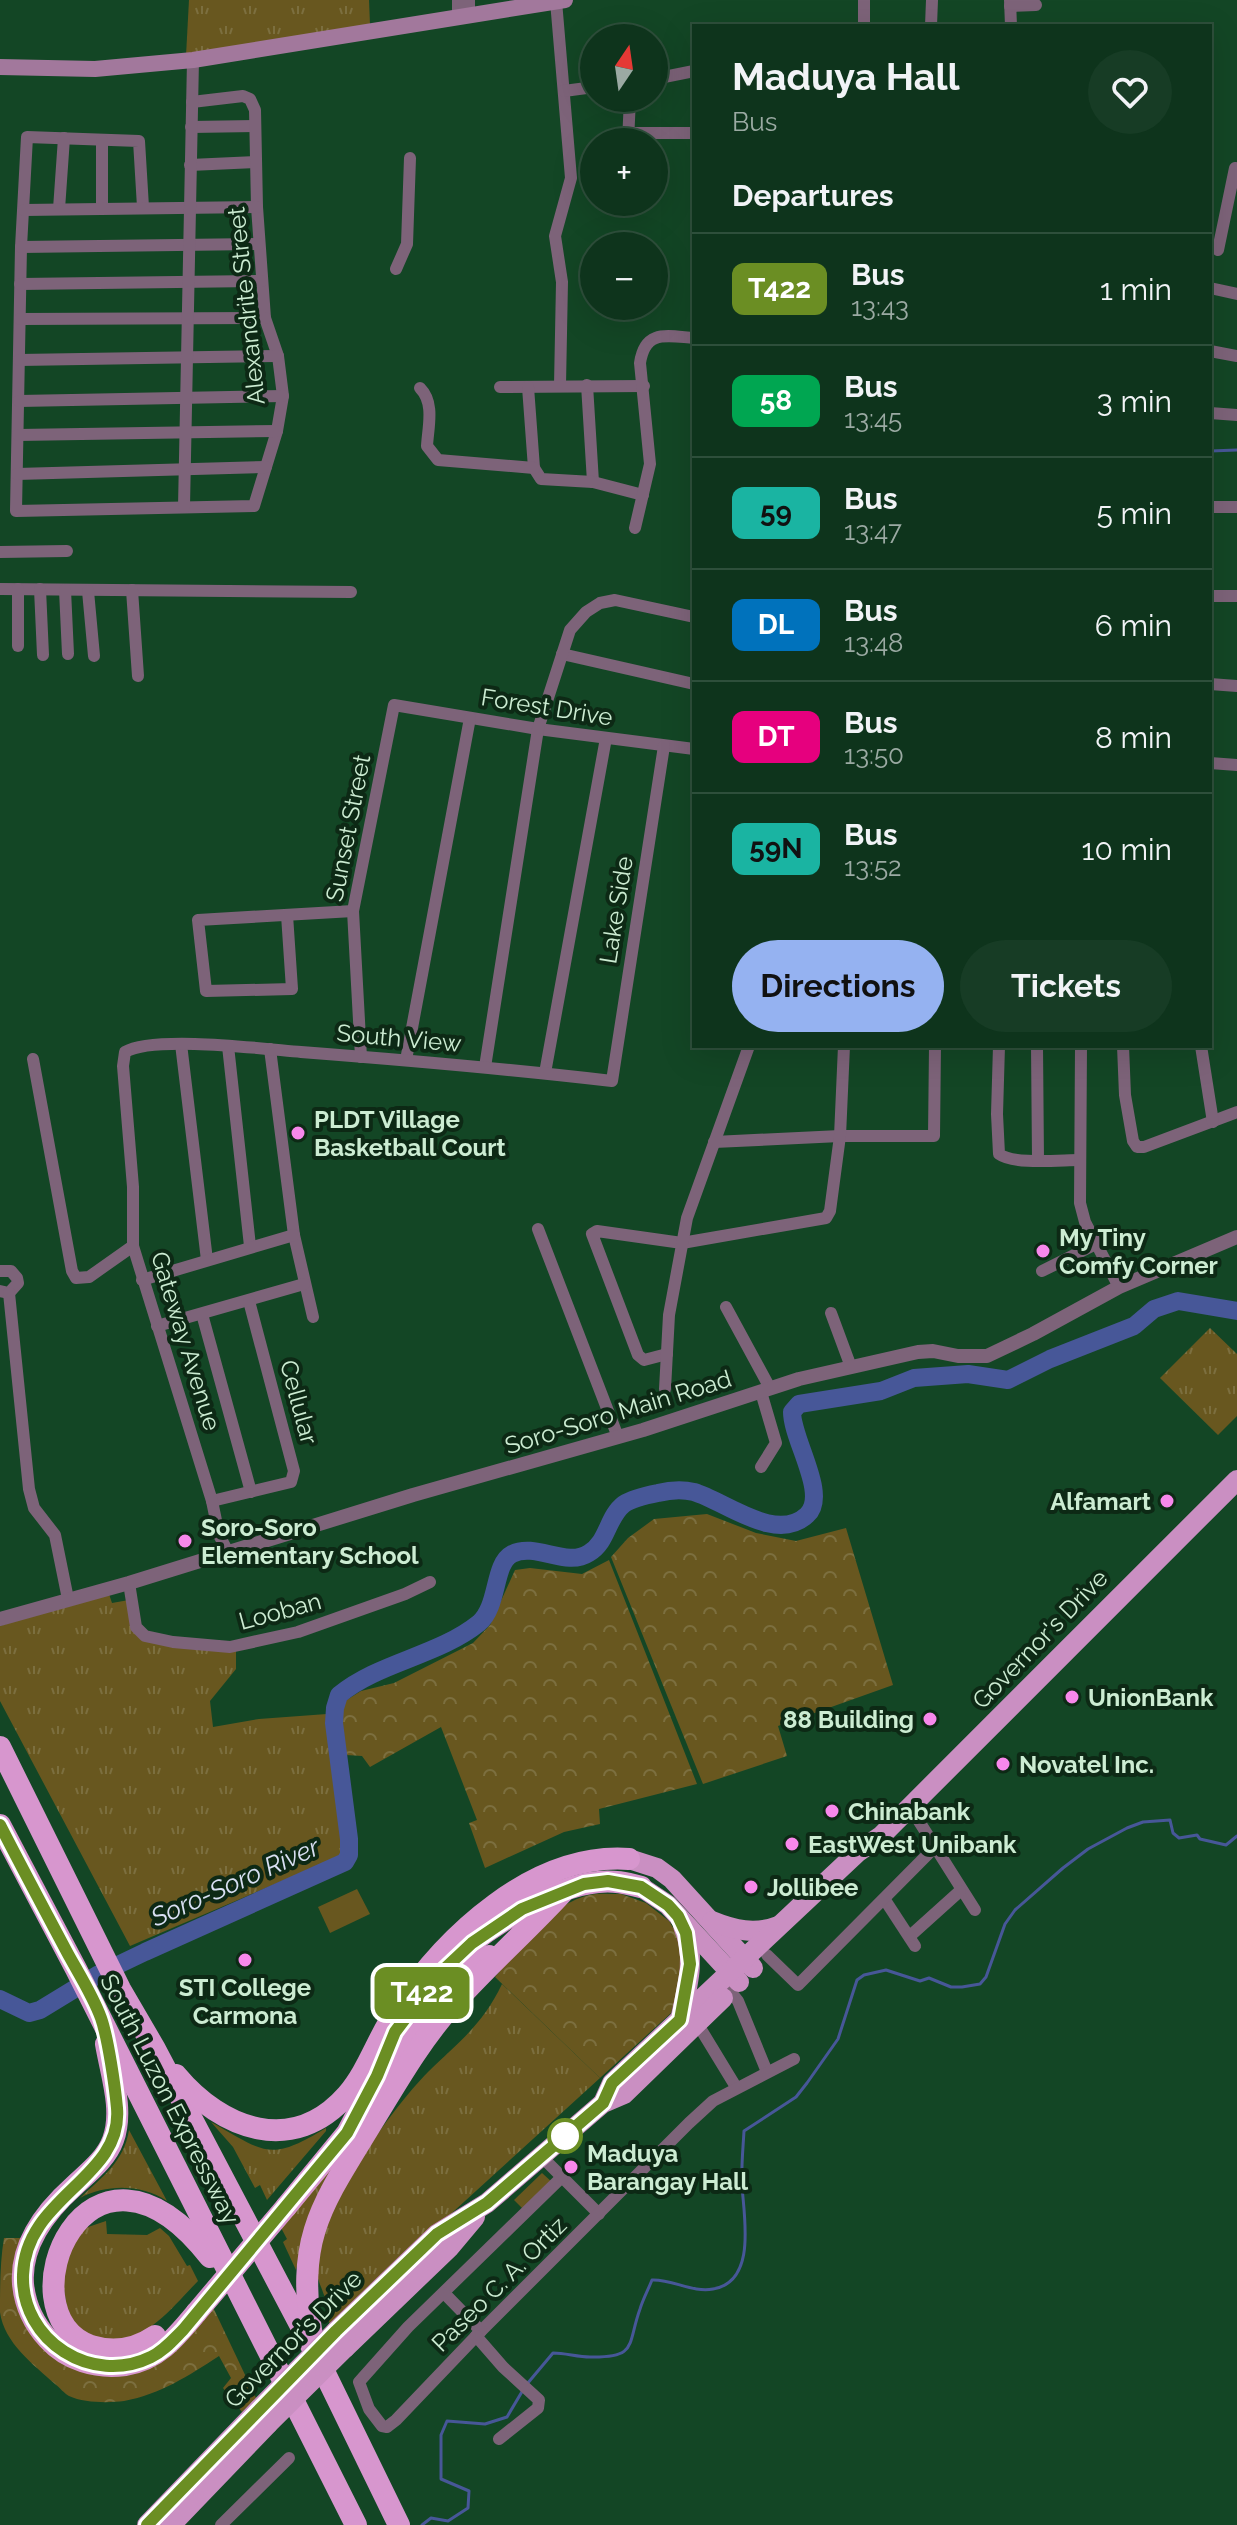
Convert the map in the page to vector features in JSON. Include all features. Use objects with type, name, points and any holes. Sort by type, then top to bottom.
[{"type":"highway","name":"Governor's Drive","points":[[744,1971],[781,1925],[858,1852],[881,1836],[1237,1480]]},
{"type":"highway","name":"South Luzon Expressway","points":[[0,1747],[120,1989],[155,2049],[315,2353],[399,2525]]},
{"type":"highway","name":"South Luzon Expressway","points":[[0,1825],[76,1969],[355,2523]]},
{"type":"highway","name":"Governor's Drive","points":[[147,2525],[264,2417],[341,2339],[449,2248],[487,2203],[603,2103],[612,2083],[689,2021],[866,1860],[881,1836]]},
{"type":"highway","points":[[282,2201],[336,2125],[346,2096],[398,2008],[438,1955],[467,1926],[552,1870],[590,1860],[629,1859],[665,1873],[709,1919],[744,1971]]},
{"type":"highway","points":[[101,2019],[117,2109],[116,2130],[105,2155],[58,2202],[33,2235],[24,2268],[27,2302],[38,2326],[57,2348],[79,2360],[106,2366],[132,2364],[152,2357],[170,2343],[192,2306],[282,2201],[347,2133],[403,2018],[450,1962],[505,1919],[563,1892],[596,1882],[620,1882],[641,1887],[660,1898],[744,1971]]},
{"type":"highway","points":[[315,2353],[306,2297],[306,2276],[312,2237],[327,2198],[417,2050],[448,2010],[563,1892]]},
{"type":"highway","points":[[678,1916],[688,1940],[690,1955],[689,2021]]},
{"type":"highway","points":[[709,1919],[733,1929],[750,1931],[781,1925]]},
{"type":"highway","points":[[377,2076],[435,2000],[458,1976],[520,1938]]},
{"type":"highway","points":[[155,2049],[186,2087],[206,2105],[249,2127],[281,2131],[302,2126],[346,2096]]},
{"type":"highway","points":[[192,2306],[143,2344],[116,2350],[88,2346],[64,2330],[50,2307],[45,2280],[51,2251],[65,2226],[91,2207],[123,2200],[145,2204],[165,2213],[194,2237],[244,2301]]},
{"type":"highway","name":"Governor's Drive","points":[[171,2525],[264,2417]]},
{"type":"main road","points":[[0,67],[95,69],[193,60],[465,11],[561,1]]},
{"type":"street","points":[[458,0],[465,11]]},
{"type":"street","points":[[864,0],[864,24]]},
{"type":"street","points":[[931,24],[932,0]]},
{"type":"street","points":[[560,385],[562,282],[555,236],[571,178],[561,1]]},
{"type":"street","points":[[1011,24],[1010,3],[1036,5]]},
{"type":"street","points":[[143,207],[139,141],[27,137],[21,247],[16,511],[184,507],[193,60]]},
{"type":"street","points":[[668,76],[692,71]]},
{"type":"street","points":[[564,91],[580,89]]},
{"type":"street","name":"Alexandrite Street","points":[[184,507],[254,506],[277,431],[283,396],[278,356],[265,318],[257,207],[255,110],[250,99],[243,96],[192,102]]},
{"type":"street","points":[[191,127],[255,126]]},
{"type":"street","points":[[668,135],[692,133]]},
{"type":"street","points":[[59,209],[64,138]]},
{"type":"street","points":[[102,140],[102,208]]},
{"type":"street","points":[[396,269],[407,244],[410,158]]},
{"type":"street","points":[[190,165],[256,162]]},
{"type":"street","points":[[1218,250],[1216,230],[1231,216],[1235,168]]},
{"type":"street","points":[[24,210],[257,207]]},
{"type":"street","points":[[21,247],[259,244]]},
{"type":"street","points":[[20,284],[262,281]]},
{"type":"street","points":[[1212,288],[1237,294]]},
{"type":"street","points":[[20,319],[265,318]]},
{"type":"street","points":[[635,528],[650,464],[640,363],[642,352],[648,342],[659,336],[692,338]]},
{"type":"street","points":[[1212,351],[1237,356]]},
{"type":"street","points":[[19,360],[278,356]]},
{"type":"street","points":[[587,385],[593,482]]},
{"type":"street","points":[[500,387],[644,386]]},
{"type":"street","points":[[528,387],[534,468],[541,479],[593,482],[643,495]]},
{"type":"street","points":[[420,388],[430,404],[427,446],[438,460],[534,468]]},
{"type":"street","points":[[19,401],[283,396]]},
{"type":"street","points":[[1212,413],[1237,415]]},
{"type":"street","points":[[18,435],[277,431]]},
{"type":"street","points":[[17,474],[266,467]]},
{"type":"street","points":[[1212,507],[1237,507]]},
{"type":"street","points":[[0,552],[67,551]]},
{"type":"street","points":[[0,589],[351,592]]},
{"type":"street","points":[[18,589],[18,646]]},
{"type":"street","points":[[40,589],[43,655]]},
{"type":"street","points":[[65,590],[68,654]]},
{"type":"street","points":[[132,590],[138,676]]},
{"type":"street","points":[[88,591],[94,656]]},
{"type":"street","points":[[1212,596],[1237,596]]},
{"type":"street","points":[[485,1067],[538,729],[570,630],[586,612],[600,603],[615,600],[692,617]]},
{"type":"street","points":[[562,654],[692,684]]},
{"type":"street","points":[[1212,684],[1237,686]]},
{"type":"street","name":"Forest Drive","points":[[394,705],[538,729],[692,749]]},
{"type":"street","name":"Sunset Street","points":[[361,1057],[353,911],[394,705]]},
{"type":"street","points":[[406,1060],[470,718]]},
{"type":"street","points":[[545,1073],[606,738]]},
{"type":"street","name":"Lake Side","points":[[612,1081],[664,746]]},
{"type":"street","points":[[1212,763],[1237,765]]},
{"type":"street","points":[[287,915],[292,989],[206,991],[198,920],[353,911]]},
{"type":"street","points":[[181,1044],[207,1260]]},
{"type":"street","name":"South View","points":[[181,1044],[406,1060],[612,1081]]},
{"type":"street","name":"Gateway Avenue","points":[[181,1044],[133,1048],[123,1057],[133,1187],[133,1246],[217,1526],[228,1552]]},
{"type":"street","points":[[228,1046],[250,1246]]},
{"type":"street","points":[[667,1354],[644,1360],[638,1355],[592,1234],[597,1231],[682,1243],[826,1218],[830,1211],[840,1136],[844,1048]]},
{"type":"street","points":[[714,1142],[840,1136],[934,1136],[935,1048]]},
{"type":"street","points":[[999,1048],[999,1154],[1008,1159],[1080,1160]]},
{"type":"street","points":[[1037,1048],[1038,1160]]},
{"type":"street","points":[[1081,1048],[1082,1214],[1119,1287]]},
{"type":"street","points":[[1123,1048],[1125,1095],[1133,1141],[1137,1147],[1237,1112]]},
{"type":"street","points":[[1201,1048],[1213,1122]]},
{"type":"street","points":[[270,1049],[294,1235],[313,1317]]},
{"type":"street","points":[[665,1389],[669,1315],[682,1243],[691,1206],[746,1052]]},
{"type":"street","points":[[33,1059],[72,1271],[76,1278],[89,1277],[133,1246]]},
{"type":"street","points":[[538,1229],[618,1437]]},
{"type":"street","points":[[142,1280],[294,1235]]},
{"type":"street","name":"Soro-Soro Main Road","points":[[0,1619],[851,1367],[918,1352],[987,1356],[1119,1287],[1237,1237]]},
{"type":"street","points":[[1042,1271],[1096,1244]]},
{"type":"street","points":[[0,1271],[11,1271],[17,1278],[16,1288],[4,1292],[29,1489],[34,1508],[55,1535],[68,1599]]},
{"type":"street","points":[[157,1326],[304,1284]]},
{"type":"street","name":"Cellular","points":[[212,1501],[291,1482],[294,1471],[249,1301]]},
{"type":"street","points":[[726,1307],[765,1390],[776,1443],[761,1467]]},
{"type":"street","points":[[831,1313],[851,1367]]},
{"type":"street","points":[[202,1314],[251,1492]]},
{"type":"street","name":"Looban","points":[[129,1583],[136,1627],[145,1636],[230,1647],[298,1632],[430,1582]]},
{"type":"street","points":[[910,1807],[960,1891],[975,1910]]},
{"type":"street","points":[[767,2072],[738,2001],[744,1971],[798,1985],[935,1847]]},
{"type":"street","points":[[885,1900],[913,1941],[960,1891]]},
{"type":"street","points":[[689,2021],[736,2087]]},
{"type":"street","name":"Paseo C. A. Ortiz","points":[[444,2293],[408,2327],[359,2382],[369,2409],[382,2426],[387,2427],[713,2101],[794,2059]]},
{"type":"street","points":[[541,2156],[599,2214]]},
{"type":"street","points":[[499,2439],[538,2408],[539,2400],[515,2378],[444,2293],[562,2177]]},
{"type":"street","points":[[221,2525],[289,2458]]},
{"type":"green space","points":[[189,0],[369,0],[370,25],[186,56]]},
{"type":"green space","points":[[1210,1328],[1237,1354],[1237,1416],[1218,1435],[1160,1378]]},
{"type":"green space","points":[[707,1514],[756,1533],[796,1541],[846,1528],[893,1685],[778,1726],[787,1756],[703,1784],[611,1557],[628,1538],[654,1519]]},
{"type":"green space","points":[[609,1560],[697,1784],[599,1809],[600,1824],[564,1832],[485,1868],[469,1823],[477,1820],[441,1727],[370,1767],[362,1756],[346,1755],[341,1716],[345,1701],[361,1691],[394,1683],[473,1643],[490,1625],[515,1570],[530,1568],[582,1574]]},
{"type":"green space","points":[[108,1591],[112,1603],[129,1600],[135,1630],[236,1651],[236,1669],[210,1701],[213,1727],[259,1719],[327,1714],[342,1840],[341,1856],[130,1946],[0,1701],[0,1626]]},
{"type":"green space","points":[[357,1889],[370,1914],[330,1933],[318,1907]]},
{"type":"green space","points":[[621,1894],[646,1903],[669,1921],[682,1942],[680,1985],[671,2013],[600,2078],[495,1977],[536,1928],[560,1908],[589,1895]]},
{"type":"green space","points":[[502,1984],[600,2078],[330,2324],[325,2313],[329,2311],[328,2306],[316,2271],[318,2249],[340,2194],[395,2111],[428,2072],[478,2022]]},
{"type":"green space","points":[[211,2122],[244,2141],[267,2149],[292,2146],[326,2128],[326,2131],[267,2200],[260,2185],[255,2188],[233,2147]]},
{"type":"green space","points":[[129,2130],[167,2201],[146,2191],[124,2188],[101,2190],[80,2198],[117,2160]]},
{"type":"green space","points":[[354,2141],[303,2241],[296,2270],[283,2242],[287,2239],[279,2224]]},
{"type":"green space","points":[[542,2173],[553,2183],[525,2211],[514,2200]]},
{"type":"green space","points":[[106,2221],[107,2234],[147,2235],[160,2228],[169,2236],[187,2266],[190,2265],[198,2281],[156,2323],[130,2337],[116,2340],[97,2338],[69,2321],[60,2264],[85,2228]]},
{"type":"green space","points":[[4,2238],[22,2238],[16,2295],[100,2373],[211,2303],[256,2398],[242,2412],[223,2388],[231,2378],[219,2356],[174,2383],[137,2398],[96,2402],[67,2395],[21,2352],[7,2334],[0,2312]]},
{"type":"waterway","points":[[1212,451],[1237,450]]},
{"type":"waterway","name":"Soro-Soro River","points":[[0,1999],[29,2013],[40,2010],[99,1974],[345,1862],[349,1855],[349,1839],[334,1723],[339,1695],[372,1674],[445,1644],[479,1623],[490,1606],[502,1567],[512,1554],[531,1551],[580,1557],[600,1543],[618,1509],[624,1504],[672,1491],[694,1492],[766,1523],[795,1523],[807,1515],[813,1506],[814,1494],[794,1424],[792,1412],[799,1404],[881,1391],[914,1378],[968,1374],[1008,1380],[1050,1359],[1134,1326],[1154,1309],[1178,1301],[1237,1311]]},
{"type":"waterway","points":[[527,2384],[553,2353],[605,2357],[623,2352],[631,2340],[652,2280],[705,2290],[727,2284],[736,2274],[745,2246],[742,2179],[744,2131],[796,2097],[807,2083],[838,2039],[857,1980],[864,1975],[886,1970],[920,1981],[929,1978],[951,1987],[980,1984],[986,1977],[1005,1924],[1015,1910],[1088,1849],[1143,1822],[1170,1820],[1173,1833],[1179,1838],[1197,1835],[1200,1839],[1226,1845],[1237,1836]]},
{"type":"waterway","points":[[422,2525],[431,2518],[448,2521],[468,2508],[469,2491],[441,2479],[441,2435],[447,2421],[485,2424],[507,2417],[523,2390]]},
{"type":"bus line","name":"T422","points":[[0,1825],[101,2019],[115,2097],[117,2120],[110,2147],[40,2224],[28,2247],[23,2279],[31,2313],[46,2338],[66,2354],[92,2364],[120,2366],[152,2357],[183,2330],[347,2133],[377,2076],[387,2047],[422,1993],[464,1949],[505,1919],[584,1884],[620,1882],[641,1887],[660,1898],[678,1916],[688,1940],[689,1974],[680,2020],[612,2083],[603,2103],[487,2203],[437,2234],[336,2331],[147,2525]]},
{"type":"place","name":"PLDT Village Basketball Court","points":[[298,1133]]},
{"type":"place","name":"My Tiny Comfy Corner","points":[[1043,1251]]},
{"type":"place","name":"Alfamart","points":[[1167,1501]]},
{"type":"place","name":"Soro-Soro Elementary School","points":[[185,1541]]},
{"type":"place","name":"UnionBank","points":[[1072,1697]]},
{"type":"place","name":"88 Building","points":[[930,1719]]},
{"type":"place","name":"Novatel Inc.","points":[[1003,1764]]},
{"type":"place","name":"Chinabank","points":[[832,1811]]},
{"type":"place","name":"EastWest Unibank","points":[[792,1844]]},
{"type":"place","name":"Jollibee","points":[[751,1887]]},
{"type":"place","name":"STI College Carmona","points":[[245,1960]]},
{"type":"place","name":"Maduya Barangay Hall","points":[[571,2167]]}]
